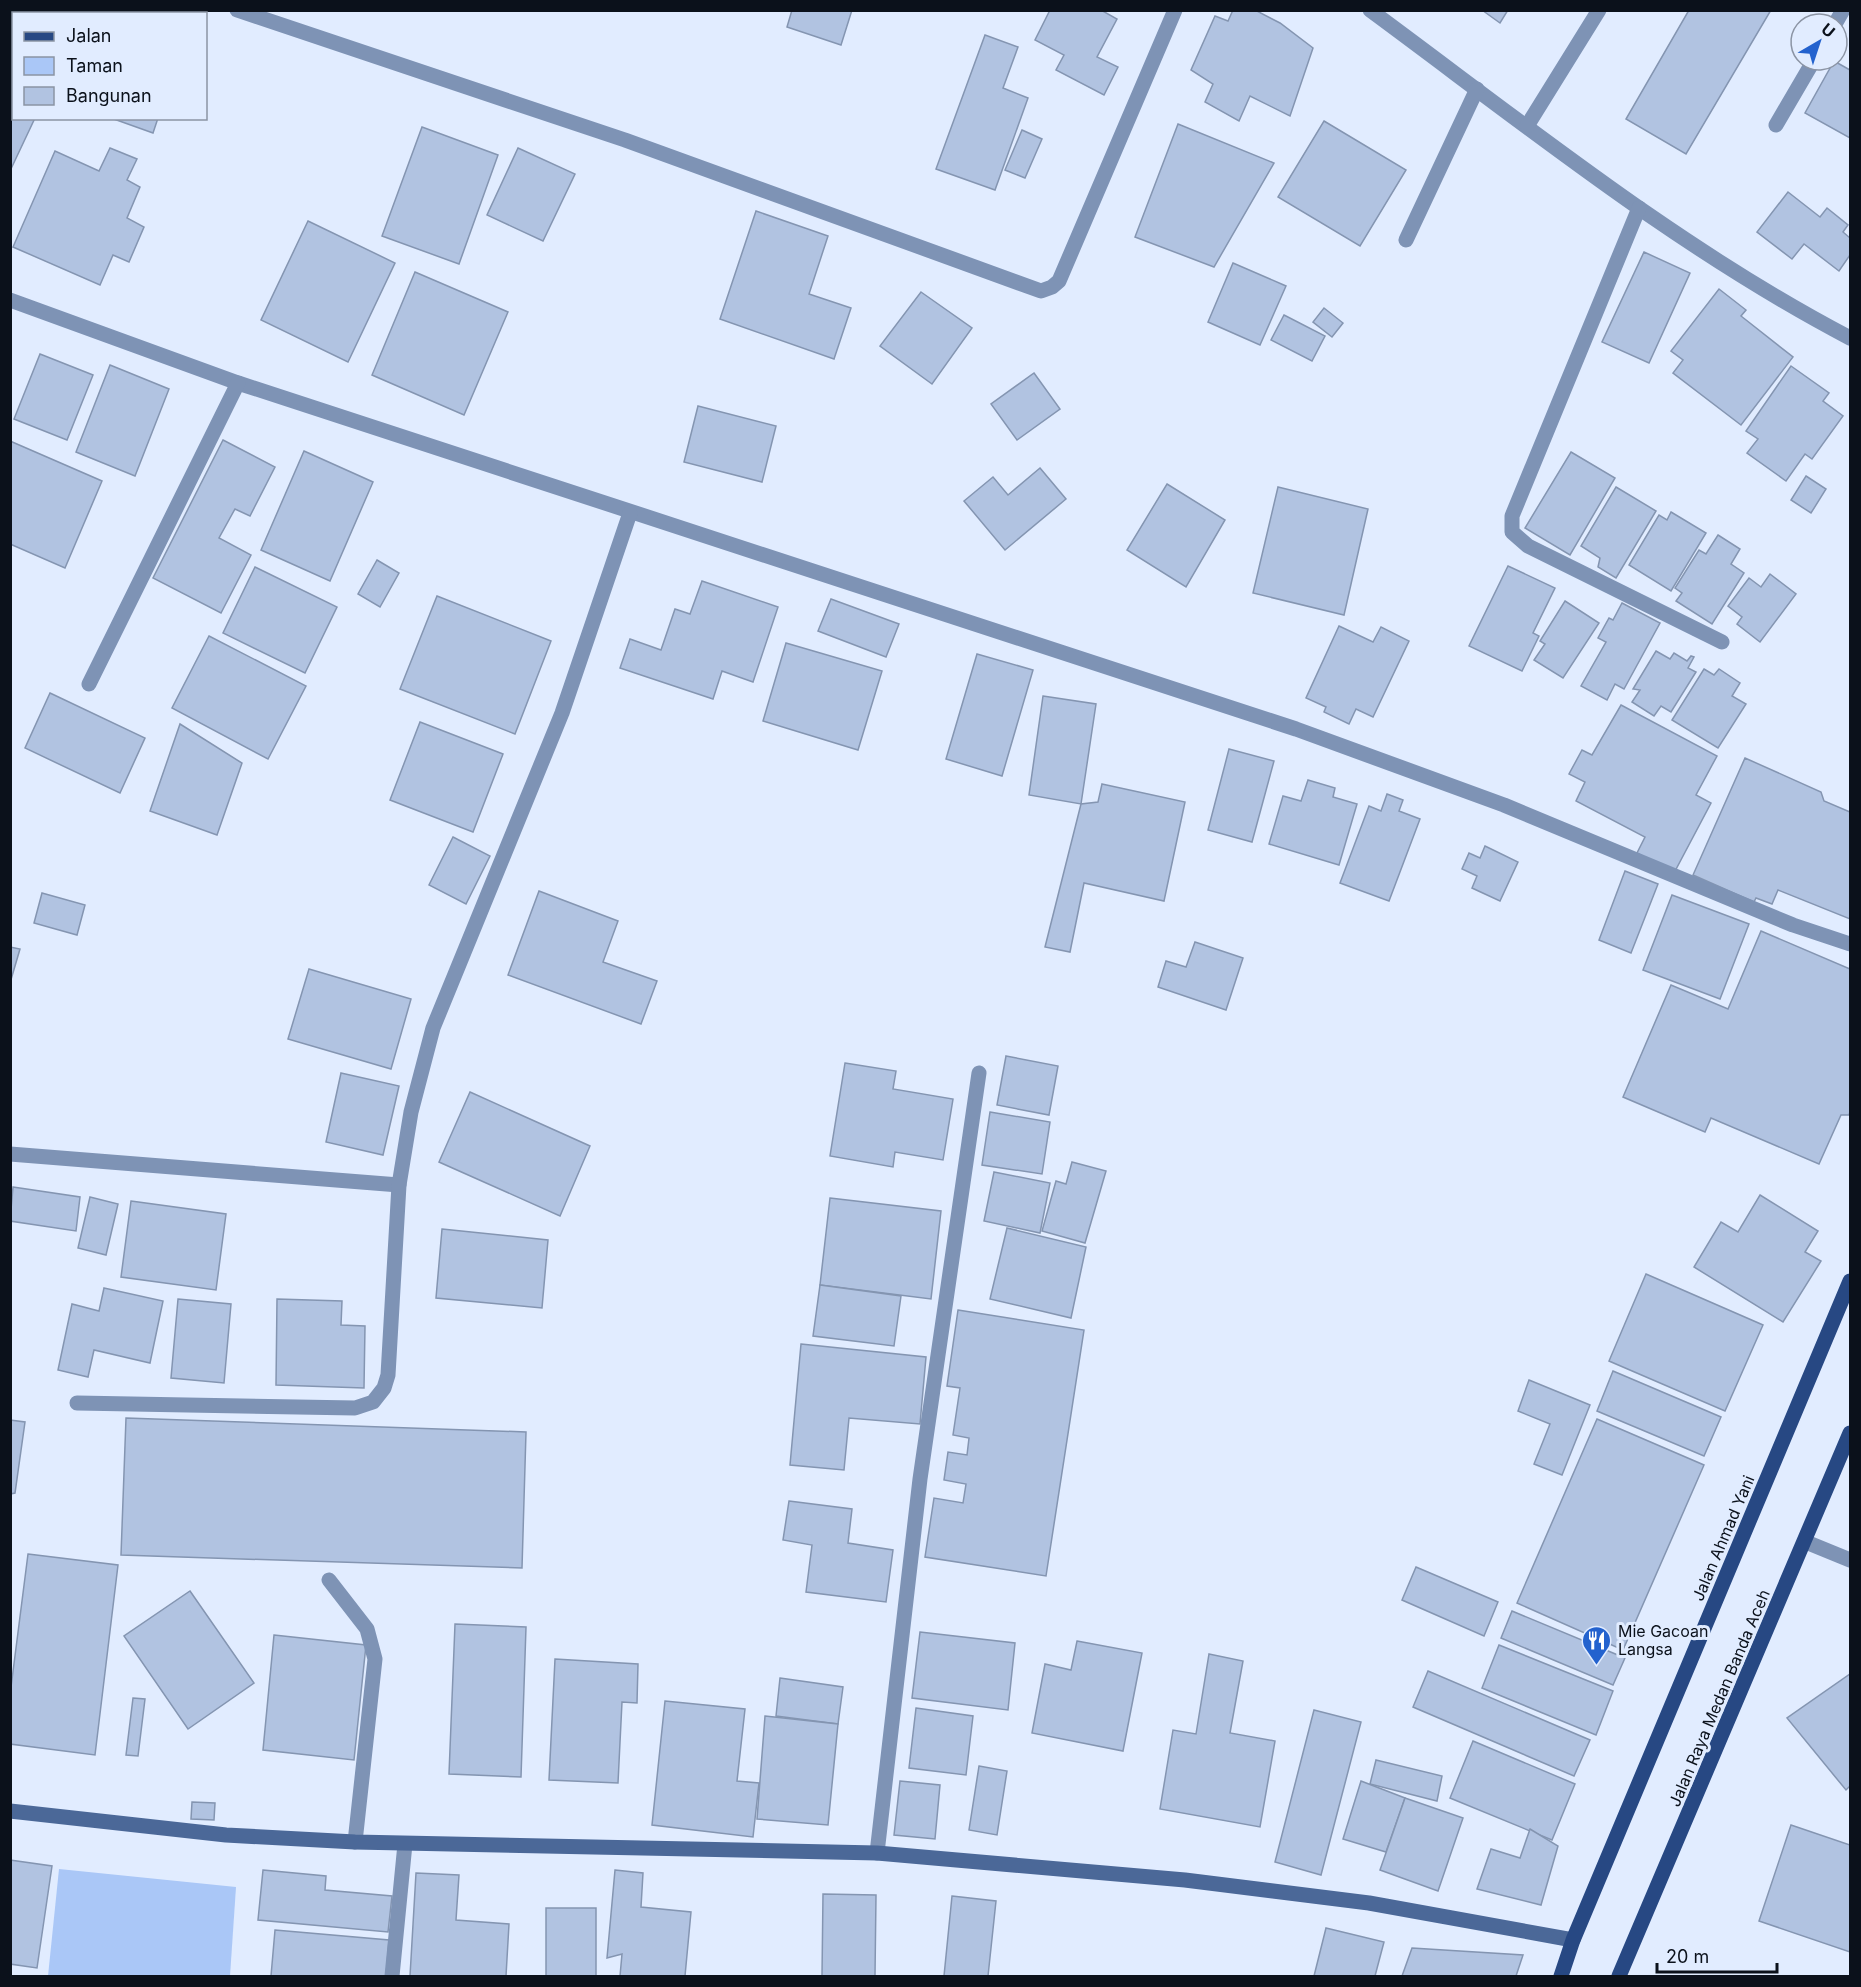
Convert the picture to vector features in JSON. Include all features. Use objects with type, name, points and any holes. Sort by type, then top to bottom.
[{"type":"main road","name":"Jalan Ahmad Yani","points":[[1561,1977],[1573,1940],[1851,1281]]},
{"type":"main road","name":"Jalan Raya Medan Banda Aceh","points":[[1619,1977],[1851,1433]]},
{"type":"street","points":[[237,10],[625,140],[1041,291],[1052,287],[1059,280],[1175,10]]},
{"type":"street","points":[[1370,10],[1639,208],[1723,265],[1851,338]]},
{"type":"street","points":[[1527,126],[1599,10]]},
{"type":"street","points":[[1776,125],[1807,72]]},
{"type":"street","points":[[1406,240],[1477,89]]},
{"type":"street","points":[[1639,208],[1512,516],[1512,532],[1528,546],[1722,642]]},
{"type":"street","points":[[10,300],[238,383],[1296,729],[1504,805],[1793,925],[1851,944]]},
{"type":"street","points":[[89,684],[238,383]]},
{"type":"street","points":[[77,1403],[356,1408],[373,1402],[384,1388],[392,1349],[399,1185],[411,1112],[432,1028],[562,713],[630,513]]},
{"type":"street","points":[[877,1853],[920,1479],[979,1073]]},
{"type":"street","points":[[10,1154],[399,1185]]},
{"type":"street","points":[[1806,1542],[1851,1560]]},
{"type":"street","points":[[329,1580],[367,1629],[375,1659],[355,1842]]},
{"type":"street","points":[[10,1811],[226,1835],[355,1842],[877,1853],[1208,1883],[1369,1903],[1573,1940]]},
{"type":"street","points":[[392,1977],[405,1844]]},
{"type":"green space","points":[[59,1869],[236,1887],[230,1976],[48,1976]]},
{"type":"building","points":[[10,10],[79,10],[78,12],[12,12],[12,64],[10,64]]},
{"type":"building","points":[[792,10],[852,10],[841,45],[787,27]]},
{"type":"building","points":[[1050,10],[1101,10],[1117,19],[1097,57],[1118,67],[1104,95],[1056,70],[1064,55],[1035,40]]},
{"type":"building","points":[[1233,10],[1255,10],[1280,23],[1313,48],[1290,116],[1250,96],[1239,121],[1205,102],[1213,84],[1191,70],[1215,16],[1228,21]]},
{"type":"building","points":[[1482,10],[1508,10],[1500,23]]},
{"type":"building","points":[[1689,10],[1771,10],[1686,154],[1626,119]]},
{"type":"building","points":[[985,35],[1018,47],[1003,88],[1028,98],[995,190],[936,169]]},
{"type":"building","points":[[1850,70],[1850,138],[1805,113],[1828,72],[1849,72]]},
{"type":"building","points":[[10,80],[12,80],[12,120],[34,120],[10,171]]},
{"type":"building","points":[[117,120],[157,120],[153,133]]},
{"type":"building","points":[[1324,121],[1406,170],[1360,246],[1278,197]]},
{"type":"building","points":[[1178,124],[1274,163],[1214,267],[1135,237]]},
{"type":"building","points":[[422,127],[498,155],[459,264],[382,236]]},
{"type":"building","points":[[1022,130],[1042,139],[1025,178],[1005,170]]},
{"type":"building","points":[[110,148],[137,159],[127,180],[140,187],[127,218],[144,227],[129,262],[113,255],[100,285],[13,247],[55,151],[99,171]]},
{"type":"building","points":[[518,148],[575,174],[543,241],[487,215]]},
{"type":"building","points":[[1788,192],[1820,217],[1827,208],[1848,225],[1843,232],[1850,238],[1850,255],[1839,271],[1804,244],[1792,259],[1757,232]]},
{"type":"building","points":[[756,211],[828,236],[809,294],[851,308],[834,359],[720,319]]},
{"type":"building","points":[[308,221],[395,263],[348,362],[261,320]]},
{"type":"building","points":[[1644,252],[1690,273],[1649,363],[1602,342]]},
{"type":"building","points":[[1233,263],[1286,286],[1260,345],[1208,322]]},
{"type":"building","points":[[415,272],[508,312],[464,415],[372,375]]},
{"type":"building","points":[[1719,289],[1746,310],[1741,316],[1793,357],[1741,425],[1673,373],[1683,360],[1671,351]]},
{"type":"building","points":[[921,292],[972,328],[932,384],[880,346]]},
{"type":"building","points":[[1324,308],[1343,323],[1332,337],[1313,322]]},
{"type":"building","points":[[1284,315],[1325,336],[1312,361],[1271,340]]},
{"type":"building","points":[[40,354],[93,375],[67,440],[14,419]]},
{"type":"building","points":[[110,365],[169,389],[135,476],[76,452]]},
{"type":"building","points":[[1791,366],[1829,393],[1823,401],[1843,416],[1812,459],[1805,454],[1786,481],[1747,453],[1758,439],[1746,431]]},
{"type":"building","points":[[1034,373],[1060,409],[1017,440],[991,404]]},
{"type":"building","points":[[698,406],[776,426],[762,482],[684,462]]},
{"type":"building","points":[[223,440],[275,467],[250,516],[235,509],[219,538],[251,555],[221,613],[153,578]]},
{"type":"building","points":[[10,441],[102,481],[65,568],[10,544]]},
{"type":"building","points":[[304,451],[373,482],[330,581],[261,550]]},
{"type":"building","points":[[1571,452],[1615,478],[1570,555],[1525,528]]},
{"type":"building","points":[[1040,468],[1066,499],[1005,550],[964,501],[993,477],[1008,495]]},
{"type":"building","points":[[1806,476],[1826,489],[1811,513],[1791,500]]},
{"type":"building","points":[[1167,484],[1225,520],[1186,587],[1127,550]]},
{"type":"building","points":[[1278,487],[1368,509],[1344,615],[1253,593]]},
{"type":"building","points":[[1616,487],[1656,511],[1616,578],[1598,567],[1600,558],[1581,546]]},
{"type":"building","points":[[1671,512],[1706,533],[1671,591],[1629,565],[1659,515],[1667,520]]},
{"type":"building","points":[[1718,535],[1740,549],[1731,564],[1744,573],[1712,624],[1676,601],[1682,593],[1675,588],[1699,550],[1706,554]]},
{"type":"building","points":[[377,560],[399,573],[380,607],[358,594]]},
{"type":"building","points":[[1508,566],[1555,588],[1533,633],[1539,636],[1522,671],[1469,646]]},
{"type":"building","points":[[255,567],[337,607],[305,673],[223,633]]},
{"type":"building","points":[[1770,574],[1796,594],[1760,642],[1737,624],[1742,617],[1728,606],[1749,578],[1761,587]]},
{"type":"building","points":[[702,581],[778,607],[753,682],[722,671],[713,699],[620,668],[630,639],[661,650],[675,609],[690,614]]},
{"type":"building","points":[[437,596],[551,641],[515,734],[400,689]]},
{"type":"building","points":[[831,599],[899,624],[886,657],[818,631]]},
{"type":"building","points":[[1565,601],[1599,623],[1563,678],[1534,660],[1545,644],[1540,641]]},
{"type":"building","points":[[1622,603],[1660,623],[1624,689],[1615,684],[1607,700],[1581,686],[1606,642],[1598,638],[1609,618],[1613,620]]},
{"type":"building","points":[[1339,626],[1373,642],[1381,627],[1409,641],[1373,717],[1356,709],[1349,724],[1324,712],[1326,707],[1306,698]]},
{"type":"building","points":[[209,636],[306,686],[268,759],[172,708]]},
{"type":"building","points":[[786,643],[882,671],[858,750],[763,721]]},
{"type":"building","points":[[1656,651],[1670,659],[1674,653],[1687,661],[1691,656],[1694,657],[1688,668],[1696,672],[1671,712],[1661,706],[1654,716],[1632,702],[1640,690],[1633,689]]},
{"type":"building","points":[[977,654],[1033,670],[1002,776],[946,759]]},
{"type":"building","points":[[1704,669],[1714,675],[1719,669],[1740,683],[1732,696],[1746,704],[1718,748],[1672,720]]},
{"type":"building","points":[[50,693],[145,738],[120,793],[25,748]]},
{"type":"building","points":[[1043,696],[1096,704],[1081,804],[1029,795]]},
{"type":"building","points":[[1621,705],[1717,756],[1696,795],[1711,803],[1674,873],[1637,853],[1645,837],[1576,801],[1585,782],[1569,774],[1582,750],[1592,755]]},
{"type":"building","points":[[420,722],[503,754],[473,832],[390,800]]},
{"type":"building","points":[[180,724],[242,763],[217,835],[150,811]]},
{"type":"building","points":[[1229,749],[1274,761],[1252,842],[1208,830]]},
{"type":"building","points":[[1745,758],[1821,792],[1824,801],[1850,812],[1850,919],[1778,890],[1772,904],[1756,898],[1754,902],[1693,875]]},
{"type":"building","points":[[1308,780],[1335,788],[1333,797],[1357,804],[1339,865],[1269,844],[1283,796],[1301,801]]},
{"type":"building","points":[[1102,784],[1185,802],[1164,901],[1084,883],[1070,952],[1045,947],[1081,804],[1098,802]]},
{"type":"building","points":[[1387,794],[1403,800],[1399,811],[1420,819],[1389,901],[1340,883],[1369,806],[1381,811]]},
{"type":"building","points":[[453,837],[490,856],[466,904],[429,885]]},
{"type":"building","points":[[1485,846],[1518,862],[1500,901],[1472,888],[1477,876],[1462,869],[1469,853],[1480,858]]},
{"type":"building","points":[[1625,871],[1658,884],[1631,953],[1599,940]]},
{"type":"building","points":[[539,891],[618,921],[603,962],[657,981],[641,1024],[508,975]]},
{"type":"building","points":[[42,893],[85,905],[77,935],[34,923]]},
{"type":"building","points":[[1672,895],[1749,924],[1720,999],[1643,970]]},
{"type":"building","points":[[1761,931],[1850,969],[1850,1112],[1849,1115],[1841,1115],[1819,1164],[1711,1118],[1705,1132],[1623,1097],[1671,985],[1728,1009]]},
{"type":"building","points":[[1195,942],[1243,958],[1226,1010],[1158,987],[1166,961],[1186,967]]},
{"type":"building","points":[[10,947],[20,949],[10,983]]},
{"type":"building","points":[[309,969],[411,999],[391,1069],[288,1039]]},
{"type":"building","points":[[1006,1056],[1058,1066],[1049,1115],[997,1105]]},
{"type":"building","points":[[845,1063],[896,1071],[893,1089],[953,1099],[943,1160],[895,1152],[893,1167],[830,1156]]},
{"type":"building","points":[[341,1073],[399,1086],[383,1155],[326,1142]]},
{"type":"building","points":[[470,1092],[590,1146],[560,1216],[439,1162]]},
{"type":"building","points":[[990,1112],[1050,1122],[1042,1174],[982,1165]]},
{"type":"building","points":[[1072,1162],[1106,1171],[1085,1243],[1042,1231],[1056,1181],[1066,1184]]},
{"type":"building","points":[[994,1172],[1050,1183],[1040,1233],[984,1221]]},
{"type":"building","points":[[13,1187],[80,1197],[76,1231],[10,1221]]},
{"type":"building","points":[[1760,1195],[1818,1231],[1805,1252],[1821,1261],[1783,1322],[1694,1267],[1721,1222],[1738,1232]]},
{"type":"building","points":[[90,1197],[118,1204],[106,1255],[78,1248]]},
{"type":"building","points":[[830,1198],[941,1211],[931,1299],[820,1285]]},
{"type":"building","points":[[131,1201],[226,1214],[216,1290],[121,1277]]},
{"type":"building","points":[[1007,1228],[1086,1247],[1071,1318],[990,1299]]},
{"type":"building","points":[[442,1229],[548,1240],[542,1308],[436,1298]]},
{"type":"building","points":[[1646,1274],[1763,1325],[1725,1411],[1609,1361]]},
{"type":"building","points":[[820,1285],[901,1296],[894,1346],[813,1336]]},
{"type":"building","points":[[104,1288],[163,1301],[150,1363],[94,1350],[88,1377],[58,1370],[72,1304],[99,1311]]},
{"type":"building","points":[[178,1299],[231,1304],[224,1383],[171,1378]]},
{"type":"building","points":[[277,1299],[342,1301],[341,1325],[365,1326],[364,1388],[276,1385]]},
{"type":"building","points":[[958,1310],[1084,1330],[1046,1576],[925,1557],[934,1498],[963,1503],[966,1484],[944,1480],[948,1452],[967,1455],[969,1438],[953,1435],[960,1388],[947,1386]]},
{"type":"building","points":[[801,1344],[926,1357],[920,1424],[849,1418],[844,1470],[790,1465]]},
{"type":"building","points":[[1613,1371],[1721,1417],[1704,1456],[1597,1411]]},
{"type":"building","points":[[1529,1380],[1590,1405],[1562,1475],[1534,1464],[1550,1424],[1518,1411]]},
{"type":"building","points":[[126,1418],[526,1432],[522,1568],[121,1555]]},
{"type":"building","points":[[1597,1419],[1704,1465],[1623,1650],[1517,1603]]},
{"type":"building","points":[[10,1420],[25,1422],[15,1493],[10,1494]]},
{"type":"building","points":[[789,1501],[852,1509],[848,1543],[893,1550],[886,1602],[806,1592],[812,1545],[783,1540]]},
{"type":"building","points":[[28,1554],[118,1565],[95,1755],[10,1744],[10,1695]]},
{"type":"building","points":[[1416,1567],[1498,1602],[1484,1636],[1402,1600]]},
{"type":"building","points":[[190,1591],[254,1683],[188,1729],[124,1636]]},
{"type":"building","points":[[1512,1611],[1625,1658],[1613,1685],[1501,1638]]},
{"type":"building","points":[[455,1624],[526,1627],[521,1777],[449,1774]]},
{"type":"building","points":[[920,1632],[1015,1643],[1008,1710],[912,1698]]},
{"type":"building","points":[[274,1635],[366,1645],[354,1760],[263,1750]]},
{"type":"building","points":[[1077,1641],[1142,1653],[1123,1751],[1032,1733],[1045,1664],[1071,1670]]},
{"type":"building","points":[[1499,1645],[1613,1691],[1596,1735],[1482,1688]]},
{"type":"building","points":[[1209,1654],[1243,1661],[1230,1733],[1275,1741],[1260,1827],[1160,1809],[1173,1730],[1196,1734]]},
{"type":"building","points":[[555,1659],[638,1664],[637,1703],[622,1702],[618,1783],[549,1780]]},
{"type":"building","points":[[1428,1671],[1590,1740],[1574,1776],[1413,1707]]},
{"type":"building","points":[[1850,1674],[1850,1786],[1846,1790],[1787,1718]]},
{"type":"building","points":[[780,1678],[843,1687],[838,1724],[776,1716]]},
{"type":"building","points":[[133,1698],[145,1699],[138,1756],[126,1755]]},
{"type":"building","points":[[665,1701],[745,1709],[737,1781],[759,1783],[753,1837],[652,1825]]},
{"type":"building","points":[[916,1708],[973,1716],[966,1775],[909,1768]]},
{"type":"building","points":[[1314,1710],[1361,1722],[1321,1875],[1275,1862]]},
{"type":"building","points":[[765,1716],[838,1724],[828,1825],[757,1819]]},
{"type":"building","points":[[1473,1741],[1575,1784],[1552,1840],[1450,1798]]},
{"type":"building","points":[[1376,1760],[1442,1776],[1437,1801],[1370,1784]]},
{"type":"building","points":[[979,1766],[1007,1771],[997,1835],[969,1830]]},
{"type":"building","points":[[900,1781],[940,1785],[935,1839],[894,1835]]},
{"type":"building","points":[[1361,1781],[1405,1798],[1386,1852],[1343,1839]]},
{"type":"building","points":[[1405,1798],[1463,1818],[1438,1891],[1380,1870]]},
{"type":"building","points":[[192,1802],[215,1803],[214,1820],[191,1819]]},
{"type":"building","points":[[1791,1825],[1850,1845],[1850,1952],[1759,1921]]},
{"type":"building","points":[[1530,1829],[1558,1846],[1541,1905],[1477,1889],[1491,1849],[1520,1858]]},
{"type":"building","points":[[10,1860],[52,1866],[37,1968],[10,1964]]},
{"type":"building","points":[[263,1870],[326,1876],[325,1890],[392,1896],[388,1932],[258,1920]]},
{"type":"building","points":[[615,1870],[643,1873],[641,1907],[691,1912],[685,1976],[620,1976],[622,1954],[607,1958]]},
{"type":"building","points":[[416,1873],[459,1875],[456,1920],[509,1924],[506,1976],[410,1976]]},
{"type":"building","points":[[823,1894],[876,1895],[875,1976],[822,1976]]},
{"type":"building","points":[[952,1896],[996,1901],[988,1976],[944,1976]]},
{"type":"building","points":[[546,1908],[596,1908],[596,1976],[546,1976]]},
{"type":"building","points":[[1326,1928],[1384,1942],[1375,1976],[1314,1976]]},
{"type":"building","points":[[275,1930],[389,1940],[386,1976],[271,1976]]},
{"type":"building","points":[[1412,1948],[1523,1955],[1516,1976],[1402,1976]]},
{"type":"place","name":"Mie Gacoan Langsa","points":[[1597,1666]]}]
